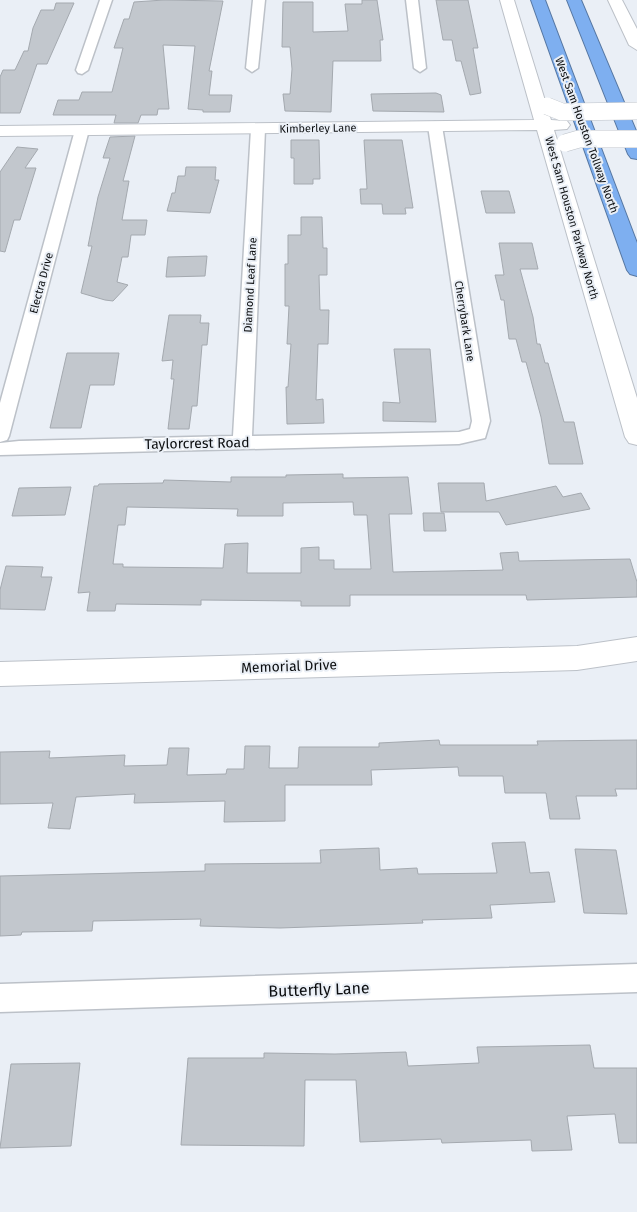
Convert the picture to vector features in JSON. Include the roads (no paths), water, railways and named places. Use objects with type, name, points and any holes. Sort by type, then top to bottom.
[{"type":"highway","name":"West Sam Houston Tollway North","points":[[538,0],[637,270]]},
{"type":"highway","points":[[574,0],[637,154]]},
{"type":"highway","points":[[587,0],[603,41],[594,50]]},
{"type":"main road","name":"West Sam Houston Parkway North","points":[[506,0],[559,148],[637,437]]},
{"type":"main road","points":[[615,0],[637,46]]},
{"type":"main road","points":[[547,113],[637,111]]},
{"type":"main road","name":"Kimberley Lane","points":[[0,130],[435,126],[547,113],[637,124]]},
{"type":"main road","points":[[559,148],[579,139],[637,138]]},
{"type":"main road","name":"Memorial Drive","points":[[0,674],[578,658],[637,649]]},
{"type":"main road","name":"Memorial Drive","points":[[578,658],[637,664]]},
{"type":"street","points":[[82,70],[106,0]]},
{"type":"street","points":[[252,68],[259,0]]},
{"type":"street","points":[[412,0],[420,68]]},
{"type":"street","name":"Cherrybark Lane","points":[[395,439],[470,437],[478,434],[481,427],[435,126]]},
{"type":"street","name":"Diamond Leaf Lane","points":[[242,442],[258,129]]},
{"type":"street","name":"Electra Drive","points":[[0,436],[82,130]]},
{"type":"street","name":"Taylorcrest Road","points":[[0,449],[19,447],[395,439]]},
{"type":"street","name":"Butterfly Lane","points":[[0,998],[637,978]]}]
